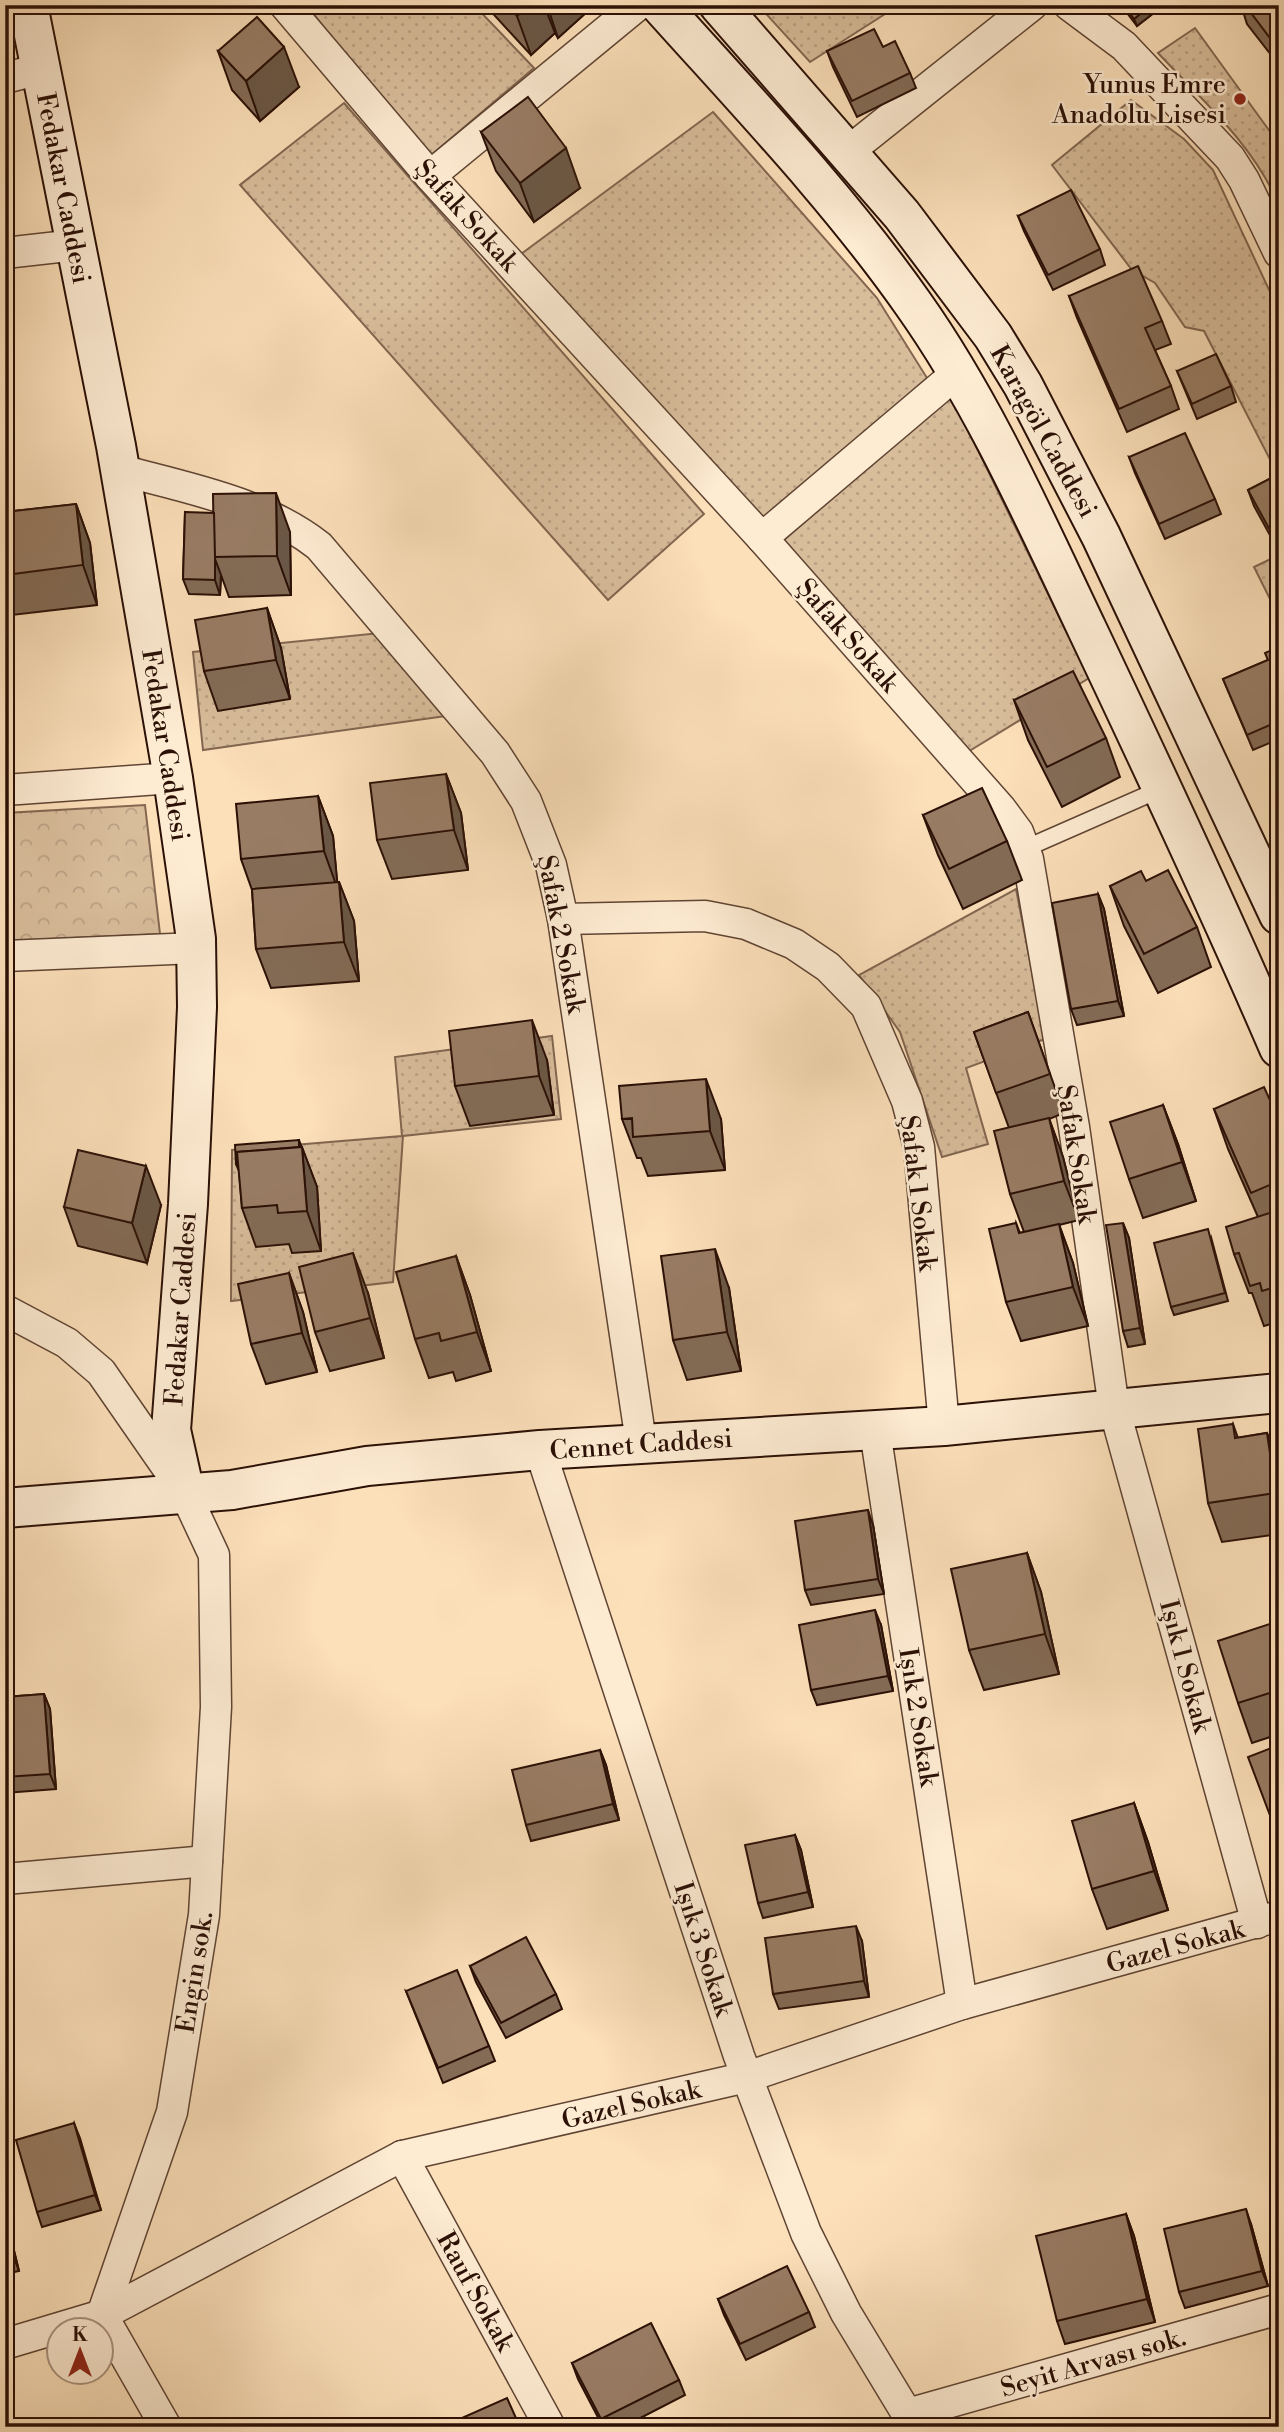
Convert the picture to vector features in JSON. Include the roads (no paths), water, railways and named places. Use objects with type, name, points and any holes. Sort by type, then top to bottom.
[{"type":"street","name":"Fedakar Caddesi","points":[[27,5],[23,74],[76,245],[120,470],[173,778],[196,948],[197,1007],[188,1204],[171,1430],[185,1493]]},
{"type":"street","name":"Şafak Sokak","points":[[285,5],[430,176],[762,538],[1001,809],[1018,832],[1024,849],[1074,1127],[1114,1408]]},
{"type":"street","points":[[430,176],[638,5]]},
{"type":"street","points":[[660,5],[855,227],[915,306],[957,373],[1043,537],[1208,882],[1279,1048]]},
{"type":"street","name":"Karagöl Caddesi","points":[[719,5],[849,151],[944,269],[1023,385],[1269,867],[1279,915]]},
{"type":"street","points":[[849,151],[1032,5]]},
{"type":"street","points":[[1069,5],[1124,46],[1230,158],[1244,180],[1279,253]]},
{"type":"street","points":[[5,253],[76,245]]},
{"type":"street","points":[[762,538],[957,373]]},
{"type":"street","name":"Şafak 2 Sokak","points":[[120,470],[259,511],[303,533],[319,545],[495,753],[526,801],[542,836],[563,919],[642,1442]]},
{"type":"street","points":[[5,790],[173,778]]},
{"type":"street","name":"Şafak 1 Sokak","points":[[563,919],[705,916],[746,925],[794,944],[828,967],[866,1006],[907,1101],[919,1147],[944,1426]]},
{"type":"street","points":[[5,956],[196,948]]},
{"type":"street","name":"Engin sok.","points":[[5,1310],[67,1343],[101,1372],[185,1493],[214,1555],[216,1707],[204,1915],[172,2112],[102,2315]]},
{"type":"street","name":"Cennet Caddesi","points":[[5,1508],[232,1490],[367,1466],[540,1450],[944,1426],[1279,1393]]},
{"type":"street","name":"Işık 1 Sokak","points":[[1114,1408],[1268,1920]]},
{"type":"street","name":"Işık 2 Sokak","points":[[875,1431],[962,2004]]},
{"type":"street","name":"Işık 3 Sokak","points":[[540,1450],[747,2077],[806,2233],[846,2314],[911,2420]]},
{"type":"street","points":[[5,1879],[207,1861]]},
{"type":"street","name":"Gazel Sokak","points":[[5,2344],[102,2315],[402,2156],[747,2077],[962,2004],[1268,1920]]},
{"type":"street","name":"Rauf Sokak","points":[[402,2156],[550,2427]]},
{"type":"street","name":"Seyit Arvası sok.","points":[[911,2420],[1279,2309]]},
{"type":"street","points":[[102,2315],[166,2427]]},
{"type":"lane","points":[[1024,849],[1163,788]]},
{"type":"place","name":"Yunus Emre Anadolu Lisesi","points":[[1240,99]]}]
